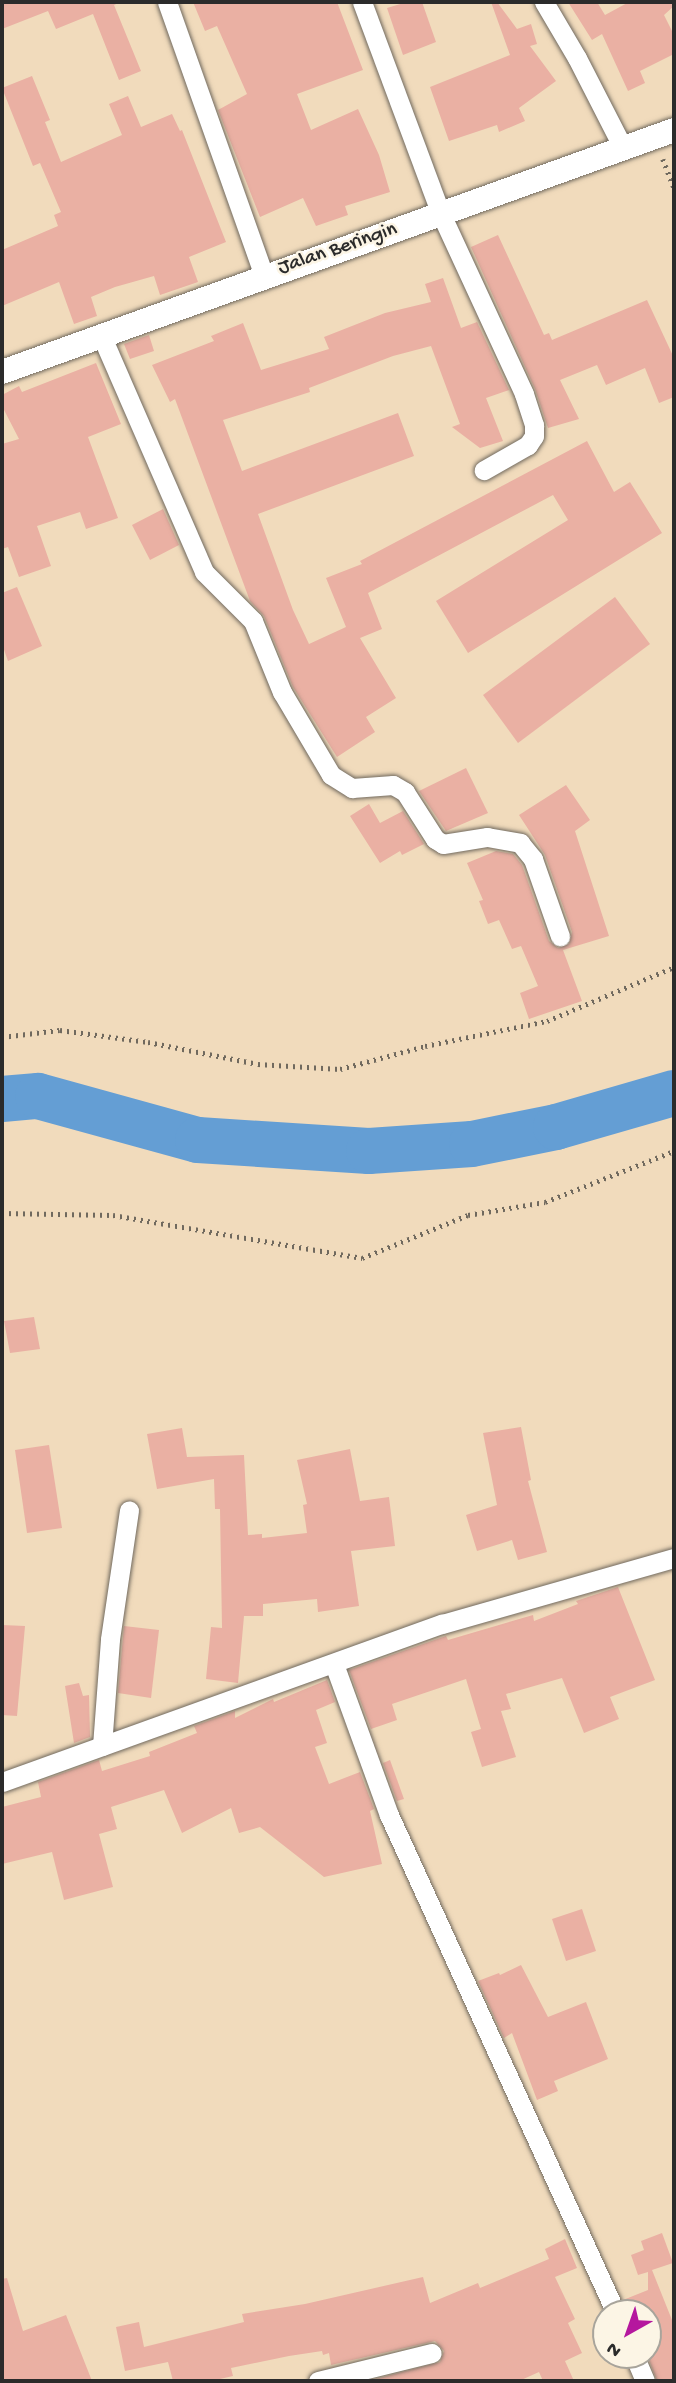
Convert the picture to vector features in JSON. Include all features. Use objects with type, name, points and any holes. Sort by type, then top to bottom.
[{"type":"street","points":[[167,2],[264,276]]},
{"type":"street","points":[[362,2],[441,214],[524,394],[534,425],[534,436],[528,445],[484,470]]},
{"type":"street","points":[[544,2],[577,58],[624,150]]},
{"type":"street","name":"Jalan Beringin","points":[[2,372],[666,134]]},
{"type":"street","points":[[102,337],[204,572],[253,621],[282,692],[331,775],[352,788],[393,785],[405,792],[435,839],[443,844],[487,837],[520,843],[533,859],[560,936]]},
{"type":"street","points":[[102,1746],[110,1639],[129,1510]]},
{"type":"street","points":[[2,1782],[442,1624],[674,1558]]},
{"type":"street","points":[[334,1664],[389,1815],[610,2299]]},
{"type":"street","points":[[318,2381],[432,2353]]},
{"type":"path","points":[[666,134],[674,188]]},
{"type":"path","points":[[2,1037],[60,1030],[148,1042],[258,1064],[340,1069],[425,1046],[547,1021],[674,967]]},
{"type":"path","points":[[2,1213],[113,1215],[362,1258],[468,1215],[545,1202],[674,1151]]},
{"type":"building","points":[[2,2],[121,2],[114,5],[141,71],[119,80],[93,14],[56,29],[48,11],[2,29]]},
{"type":"building","points":[[193,2],[337,2],[363,70],[297,94],[311,130],[358,109],[379,155],[390,192],[345,206],[348,215],[316,226],[303,198],[260,217],[218,110],[247,94],[217,26],[205,31]]},
{"type":"building","points":[[407,2],[422,2],[436,42],[403,55],[387,8]]},
{"type":"building","points":[[491,2],[497,2],[517,29],[531,24],[537,44],[530,46],[556,81],[519,108],[525,121],[499,132],[497,125],[449,141],[430,87],[510,55]]},
{"type":"building","points":[[568,2],[597,2],[605,15],[629,2],[674,2],[674,6],[664,15],[674,35],[674,54],[640,71],[645,83],[628,91],[602,34],[592,40]]},
{"type":"building","points":[[32,76],[50,120],[45,122],[61,162],[122,135],[109,104],[128,96],[141,127],[172,114],[180,131],[182,130],[226,242],[189,257],[198,282],[160,295],[154,276],[115,287],[91,297],[97,316],[74,324],[59,282],[2,306],[2,250],[58,226],[54,215],[61,212],[40,163],[33,166],[2,88]]},
{"type":"building","points":[[498,235],[544,335],[549,333],[552,340],[647,300],[674,358],[674,397],[659,403],[645,368],[606,385],[597,365],[560,380],[579,419],[548,428],[535,389],[471,247]]},
{"type":"building","points":[[443,278],[461,328],[477,322],[509,390],[486,398],[503,441],[480,448],[452,427],[460,424],[431,346],[393,356],[309,388],[310,392],[223,420],[242,471],[398,413],[414,456],[258,514],[293,610],[309,644],[346,627],[326,578],[362,564],[360,561],[587,441],[614,492],[630,482],[662,533],[468,653],[436,601],[568,520],[553,495],[368,593],[382,629],[360,638],[396,698],[366,717],[375,732],[337,757],[293,687],[264,616],[250,601],[175,399],[170,402],[152,365],[214,341],[211,336],[243,323],[261,370],[329,349],[324,337],[385,313],[431,302],[425,284]]},
{"type":"building","points":[[149,335],[154,351],[130,359],[124,344]]},
{"type":"building","points":[[96,363],[121,424],[88,437],[118,518],[86,529],[80,512],[37,526],[51,566],[19,577],[8,547],[2,549],[2,444],[19,439],[2,406],[2,395],[19,386],[22,392]]},
{"type":"building","points":[[163,509],[179,545],[150,560],[132,525]]},
{"type":"building","points":[[17,587],[42,646],[8,661],[2,644],[2,593]]},
{"type":"building","points":[[615,597],[650,644],[518,743],[483,695]]},
{"type":"building","points":[[466,768],[488,813],[446,831],[419,791]]},
{"type":"building","points":[[566,785],[590,820],[575,831],[609,936],[563,950],[582,1001],[529,1019],[520,993],[538,986],[521,946],[512,949],[499,920],[488,924],[479,901],[483,900],[467,863],[496,851],[513,854],[522,865],[549,941],[558,948],[569,944],[572,932],[545,855],[519,815]]},
{"type":"building","points":[[369,804],[380,823],[403,811],[424,844],[402,855],[400,851],[380,863],[350,816]]},
{"type":"building","points":[[34,1317],[40,1349],[10,1353],[4,1321]]},
{"type":"building","points":[[521,1427],[531,1480],[528,1481],[547,1552],[518,1560],[512,1540],[477,1551],[466,1515],[497,1505],[483,1433]]},
{"type":"building","points":[[182,1428],[187,1457],[244,1455],[248,1535],[262,1534],[262,1538],[307,1533],[303,1505],[307,1504],[297,1460],[350,1449],[360,1501],[389,1497],[395,1546],[351,1551],[359,1606],[318,1612],[317,1599],[263,1604],[263,1616],[244,1616],[238,1683],[206,1679],[211,1627],[222,1628],[220,1509],[215,1509],[214,1479],[157,1489],[147,1434]]},
{"type":"building","points":[[49,1445],[62,1528],[27,1533],[15,1450]]},
{"type":"building","points":[[618,1587],[655,1680],[610,1697],[619,1719],[584,1733],[562,1678],[506,1694],[511,1709],[501,1711],[516,1757],[482,1767],[471,1732],[481,1729],[466,1679],[392,1704],[397,1720],[371,1729],[349,1670],[446,1636],[448,1640],[533,1615],[534,1621],[578,1604],[576,1601]]},
{"type":"building","points":[[2,1625],[25,1626],[17,1716],[2,1715]]},
{"type":"building","points":[[124,1626],[159,1630],[151,1698],[118,1693]]},
{"type":"building","points":[[327,1680],[335,1702],[316,1710],[327,1743],[315,1747],[329,1784],[360,1772],[374,1809],[370,1811],[382,1864],[324,1877],[260,1827],[239,1833],[231,1808],[182,1833],[164,1790],[111,1807],[117,1829],[99,1834],[113,1887],[64,1900],[52,1852],[2,1864],[2,1807],[41,1797],[38,1782],[99,1760],[102,1771],[150,1756],[149,1752],[197,1733],[194,1726],[235,1711],[235,1718],[273,1699],[274,1702]]},
{"type":"building","points":[[79,1683],[83,1696],[89,1695],[90,1737],[74,1743],[65,1686]]},
{"type":"building","points":[[390,1760],[404,1799],[397,1801],[383,1763]]},
{"type":"building","points":[[582,1909],[596,1951],[566,1961],[552,1919]]},
{"type":"building","points":[[521,1965],[548,2017],[586,2002],[608,2059],[554,2081],[558,2091],[537,2100],[512,2033],[504,2038],[478,1981]]},
{"type":"building","points":[[662,2233],[673,2263],[652,2270],[674,2325],[674,2381],[657,2381],[652,2369],[662,2369],[662,2299],[626,2299],[648,2290],[648,2272],[638,2275],[631,2255],[644,2250],[641,2241]]},
{"type":"building","points":[[565,2239],[577,2268],[555,2277],[575,2319],[568,2323],[582,2353],[565,2361],[574,2381],[543,2381],[539,2372],[519,2381],[368,2381],[440,2362],[444,2351],[435,2341],[331,2365],[329,2353],[323,2355],[322,2351],[289,2356],[231,2368],[233,2376],[211,2381],[173,2381],[168,2362],[125,2371],[116,2327],[139,2322],[144,2347],[244,2322],[242,2314],[305,2304],[423,2277],[430,2303],[478,2283],[480,2288],[549,2259],[545,2249]]},
{"type":"building","points":[[7,2278],[23,2331],[66,2315],[92,2381],[2,2381],[2,2279]]},
{"type":"waterway","points":[[2,1099],[38,1096],[198,1140],[369,1151],[472,1144],[556,1127],[674,1093]]}]
